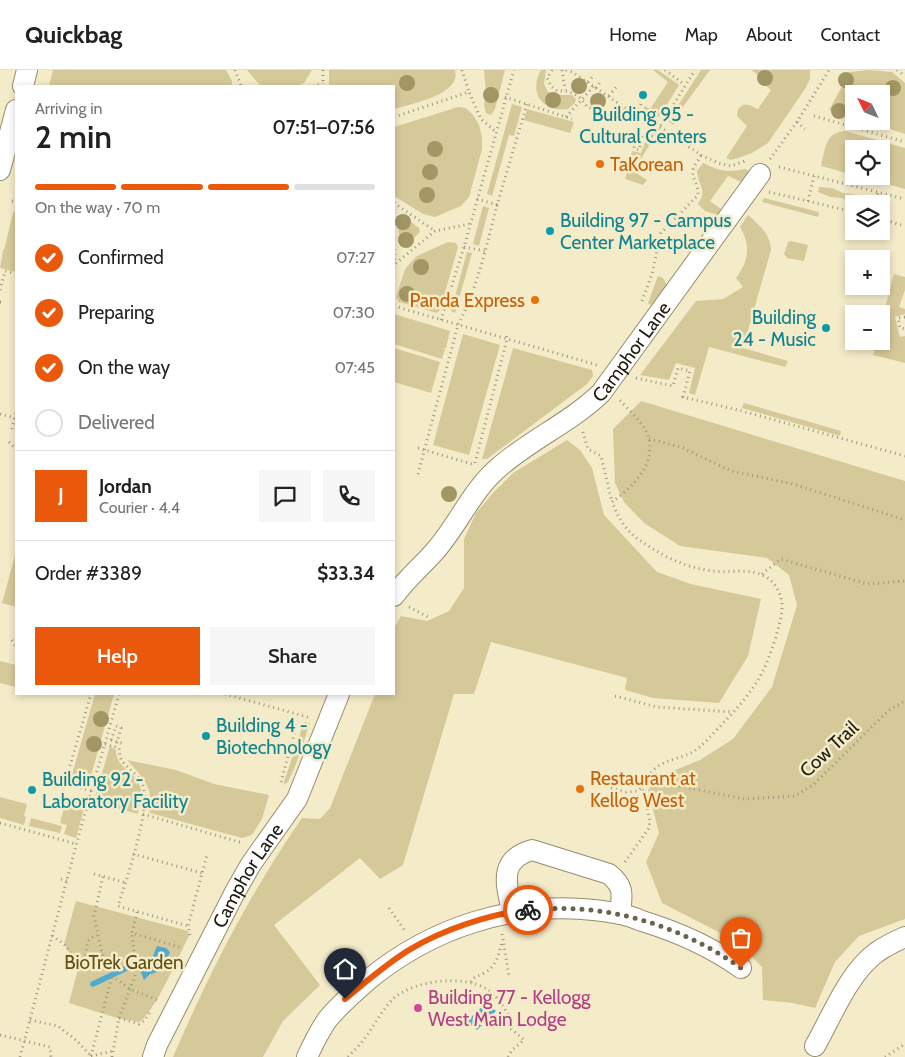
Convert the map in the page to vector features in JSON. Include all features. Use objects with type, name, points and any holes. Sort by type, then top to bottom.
[{"type":"street","points":[[23,85],[27,70]]},
{"type":"street","points":[[0,170],[15,114]]},
{"type":"street","name":"Camphor Lane","points":[[399,592],[436,550],[480,486],[497,468],[590,404],[602,393],[760,169]]},
{"type":"street","name":"Camphor Lane","points":[[153,1057],[157,1045],[234,892],[297,799],[338,695]]},
{"type":"street","points":[[512,912],[505,879],[508,869],[516,858],[532,850],[609,874],[617,880],[622,890],[620,914]]},
{"type":"street","points":[[307,1057],[327,1021],[345,999],[381,969],[409,950],[444,932],[512,912],[549,908],[573,908],[620,914],[663,927],[695,940],[721,954],[741,968]]},
{"type":"street","points":[[815,1046],[852,980],[863,965],[877,952],[905,936]]},
{"type":"path","points":[[235,70],[241,85]]},
{"type":"path","points":[[323,70],[323,85]]},
{"type":"path","points":[[462,70],[469,92],[482,119],[496,132]]},
{"type":"path","points":[[441,320],[464,247],[514,70]]},
{"type":"path","points":[[552,70],[547,78],[551,86],[557,91],[565,90],[583,100],[586,110],[610,117],[627,109]]},
{"type":"path","points":[[565,90],[564,70],[573,71],[627,109],[660,126],[701,155],[718,164],[760,169],[808,201],[845,210]]},
{"type":"path","points":[[665,70],[685,85]]},
{"type":"path","points":[[638,132],[634,148],[639,150],[643,136],[654,136],[695,70]]},
{"type":"path","points":[[760,169],[797,122],[829,70]]},
{"type":"path","points":[[897,70],[905,76]]},
{"type":"path","points":[[588,82],[593,76]]},
{"type":"path","points":[[566,117],[601,82]]},
{"type":"path","points":[[610,96],[616,87]]},
{"type":"path","points":[[395,117],[469,92]]},
{"type":"path","points":[[506,97],[572,119]]},
{"type":"path","points":[[636,114],[642,102]]},
{"type":"path","points":[[418,474],[458,325],[464,313],[485,251],[527,104]]},
{"type":"path","points":[[814,116],[905,142]]},
{"type":"path","points":[[797,122],[805,129]]},
{"type":"path","points":[[640,305],[652,274],[661,233],[698,195],[699,189],[692,173],[701,155]]},
{"type":"path","points":[[779,167],[905,199]]},
{"type":"path","points":[[808,201],[814,176]]},
{"type":"path","points":[[477,200],[498,205]]},
{"type":"path","points":[[395,204],[435,231]]},
{"type":"path","points":[[890,222],[905,226]]},
{"type":"path","points":[[395,264],[435,231],[469,224]]},
{"type":"path","points":[[464,247],[485,251]]},
{"type":"path","points":[[0,290],[5,271],[15,274]]},
{"type":"path","points":[[395,306],[598,365]]},
{"type":"path","points":[[905,317],[898,318],[900,328],[905,329]]},
{"type":"path","points":[[473,473],[507,340],[506,334]]},
{"type":"path","points":[[646,380],[673,386],[678,368],[690,371],[683,396],[905,456]]},
{"type":"path","points":[[612,502],[630,489],[641,475],[649,456],[649,439],[642,426],[616,396]]},
{"type":"path","points":[[0,414],[15,418]]},
{"type":"path","points":[[12,429],[15,417]]},
{"type":"path","points":[[582,427],[588,449],[600,456],[618,518],[632,535],[664,556],[685,566],[715,571],[742,571],[762,574],[771,580],[779,593],[782,608],[763,671],[733,712],[699,748],[650,772],[638,791],[626,792],[612,788]]},
{"type":"path","points":[[649,439],[681,447],[731,471],[793,484],[905,520]]},
{"type":"path","points":[[9,442],[14,447]]},
{"type":"path","points":[[418,448],[480,465]]},
{"type":"path","points":[[762,574],[781,560],[867,584],[905,581]]},
{"type":"path","points":[[399,592],[428,617]]},
{"type":"path","points":[[12,640],[15,645]]},
{"type":"path","points":[[91,695],[65,783],[91,791]]},
{"type":"path","points":[[20,1057],[76,844],[119,695]]},
{"type":"path","points":[[229,695],[302,714]]},
{"type":"path","points":[[615,696],[657,707],[733,712]]},
{"type":"path","name":"Cow Trail","points":[[645,779],[744,799],[795,796],[813,785],[889,710],[905,701]]},
{"type":"path","points":[[116,746],[121,728],[116,726],[111,740],[125,744]]},
{"type":"path","points":[[280,786],[295,731]]},
{"type":"path","points":[[104,744],[116,746],[120,750],[122,760],[137,775],[146,795],[133,854],[118,906],[188,926]]},
{"type":"path","points":[[624,862],[649,828],[650,820],[642,787]]},
{"type":"path","points":[[143,814],[239,842],[249,842]]},
{"type":"path","points":[[0,823],[76,844]]},
{"type":"path","points":[[133,854],[202,873]]},
{"type":"path","points":[[180,956],[190,936],[188,926],[207,855]]},
{"type":"path","points":[[94,874],[127,883]]},
{"type":"path","points":[[103,876],[94,916],[102,953],[112,976],[130,989],[157,1000]]},
{"type":"path","points":[[61,879],[67,881]]},
{"type":"path","points":[[389,908],[402,927]]},
{"type":"path","points":[[112,1057],[119,1018],[136,973],[132,933],[137,912]]},
{"type":"path","points":[[501,930],[509,976]]},
{"type":"path","points":[[132,933],[184,948]]},
{"type":"path","points":[[52,936],[64,944],[75,958],[79,960],[84,958],[86,954],[87,943],[90,937],[97,935]]},
{"type":"path","points":[[471,982],[473,978],[486,972],[494,964],[503,939]]},
{"type":"path","points":[[91,1056],[112,976]]},
{"type":"path","points":[[348,1057],[362,1042],[377,1017],[394,998],[409,989],[427,984],[443,981],[471,982],[488,989],[497,998],[512,1021]]},
{"type":"path","points":[[119,1018],[139,1024],[145,1020],[161,994]]},
{"type":"path","points":[[30,1020],[58,1026],[76,1040],[91,1056]]},
{"type":"path","points":[[508,1057],[512,1050],[524,1040],[510,1028]]},
{"type":"path","points":[[0,1035],[50,1047],[50,1057]]},
{"type":"path","points":[[885,1057],[905,1044]]},
{"type":"path","points":[[91,1056],[113,1052]]},
{"type":"green space","points":[[53,70],[226,70],[232,81],[232,85],[49,85]]},
{"type":"green space","points":[[247,70],[312,70],[304,83],[300,85],[259,84]]},
{"type":"green space","points":[[329,70],[455,70],[455,79],[451,86],[443,92],[422,101],[395,109],[395,85],[329,85]]},
{"type":"green space","points":[[484,70],[505,70],[495,109],[491,115],[486,113],[484,105],[486,93]]},
{"type":"green space","points":[[541,70],[546,70],[544,84],[548,92],[558,95],[572,95],[576,99],[575,103],[568,109],[551,108],[540,100],[536,86]]},
{"type":"green space","points":[[653,70],[658,70],[679,85],[660,116],[656,117],[642,111],[645,106],[650,109],[668,82]]},
{"type":"green space","points":[[701,70],[710,70],[677,115],[678,117],[673,125],[668,121]]},
{"type":"green space","points":[[751,70],[810,70],[810,79],[768,143],[752,153],[731,160],[726,158],[747,126],[737,116],[738,109],[745,104],[758,109],[771,90],[759,80],[760,76]]},
{"type":"green space","points":[[868,70],[892,72],[905,83],[905,134],[890,129],[890,85],[845,85],[845,115],[829,110],[850,72]]},
{"type":"green space","points":[[512,104],[522,107],[514,136],[509,135],[492,196],[487,194]]},
{"type":"green space","points":[[458,107],[466,108],[473,115],[479,125],[482,149],[469,197],[461,206],[435,217],[423,214],[395,197],[395,127]]},
{"type":"green space","points":[[527,109],[574,122],[570,133],[524,120]]},
{"type":"green space","points":[[845,131],[877,140],[845,140],[845,173],[821,166],[827,143],[838,132]]},
{"type":"green space","points":[[646,140],[650,144],[638,164],[640,167],[636,173],[647,180],[643,185],[625,179],[632,151],[641,153]]},
{"type":"green space","points":[[890,144],[905,148],[905,189],[890,185]]},
{"type":"green space","points":[[703,163],[723,170],[745,169],[749,171],[741,182],[728,176],[710,201],[721,209],[718,215],[705,211],[698,204],[702,191],[697,171]]},
{"type":"green space","points":[[819,187],[832,188],[843,193],[858,195],[845,195],[845,200],[830,197],[818,192]]},
{"type":"green space","points":[[764,198],[819,212],[818,217],[762,202]]},
{"type":"green space","points":[[483,206],[489,208],[479,246],[473,244]]},
{"type":"green space","points":[[15,211],[15,272],[0,268],[3,250]]},
{"type":"green space","points":[[402,215],[419,228],[420,232],[407,245],[401,243],[396,219],[397,216]]},
{"type":"green space","points":[[748,215],[766,234],[771,250],[743,348],[788,361],[785,367],[709,347],[695,395],[689,393],[695,368],[676,363],[669,380],[640,375],[696,301],[723,299],[743,287],[736,278],[746,259],[746,240],[740,227]]},
{"type":"green space","points":[[448,242],[456,243],[458,247],[440,310],[437,313],[399,302],[396,297],[405,269],[417,256]]},
{"type":"green space","points":[[788,242],[808,245],[804,261],[787,258],[784,254]]},
{"type":"green space","points":[[467,252],[472,253],[455,313],[451,311]]},
{"type":"green space","points":[[894,274],[905,277],[905,290],[899,307],[905,309],[905,314],[895,317],[900,337],[905,336],[905,363],[873,355],[874,350],[890,350],[890,305],[886,305],[890,295]]},
{"type":"green space","points":[[658,276],[663,278],[668,287],[653,307],[648,303]]},
{"type":"green space","points":[[395,314],[450,331],[446,348],[440,349],[445,349],[442,359],[395,344]]},
{"type":"green space","points":[[463,334],[500,345],[469,455],[433,445]]},
{"type":"green space","points":[[395,348],[440,362],[431,393],[395,382]]},
{"type":"green space","points":[[513,348],[592,370],[593,376],[587,384],[487,459],[482,459]]},
{"type":"green space","points":[[641,401],[905,481],[905,919],[859,936],[835,962],[815,1008],[793,1003],[763,1000],[762,967],[738,942],[662,903],[646,862],[659,833],[648,790],[658,777],[700,760],[733,739],[772,687],[797,605],[789,575],[767,558],[680,546],[644,523],[624,502],[615,483],[613,429]]},
{"type":"green space","points":[[744,403],[841,431],[840,436],[742,408]]},
{"type":"green space","points":[[567,440],[580,450],[592,468],[604,515],[657,572],[691,584],[761,599],[748,656],[719,703],[653,698],[625,690],[627,678],[491,642],[474,694],[454,694],[403,865],[380,879],[360,858],[274,925],[320,985],[283,1021],[263,1057],[173,1057],[216,964],[248,904],[283,846],[302,818],[320,819],[330,808],[375,695],[395,695],[395,626],[401,616],[427,621],[449,611],[464,588],[464,539],[476,513],[513,473]]},
{"type":"green space","points":[[15,556],[15,607],[2,603]]},
{"type":"green space","points":[[0,661],[15,665],[15,687],[0,683]]},
{"type":"green space","points":[[95,695],[114,695],[89,783],[71,778]]},
{"type":"green space","points":[[304,722],[310,723],[296,764],[288,782],[283,785]]},
{"type":"green space","points":[[110,746],[116,750],[119,761],[139,784],[141,799],[138,814],[119,809],[95,797]]},
{"type":"green space","points":[[127,760],[176,770],[214,784],[269,795],[262,819],[252,835],[242,838],[150,813],[148,787]]},
{"type":"green space","points":[[0,797],[27,804],[24,825],[0,818]]},
{"type":"green space","points":[[81,797],[87,798],[76,838],[64,834],[67,825],[60,823],[64,808],[69,808],[70,803],[78,801]]},
{"type":"green space","points":[[31,818],[62,826],[60,833],[29,826]]},
{"type":"green space","name":"BioTrek Garden","points":[[76,901],[188,931],[189,936],[166,982],[152,1007],[139,1022],[117,1018],[69,1003],[78,969],[64,944]]},
{"type":"water","points":[[157,946],[166,948],[170,952],[160,969],[150,974],[144,980],[138,965],[152,958]]},
{"type":"water","points":[[485,1003],[496,1011],[477,1030],[467,1022]]},
{"type":"waterway","points":[[93,984],[131,966],[138,965]]},
{"type":"way so far","points":[[528,910],[573,908],[620,914],[663,927],[695,940],[721,954],[741,968]]},
{"type":"place","name":"Building 95 - Cultural Centers","points":[[643,95]]},
{"type":"place","name":"TaKorean","points":[[600,164]]},
{"type":"place","name":"Building 97 - Campus Center Marketplace","points":[[550,231]]},
{"type":"place","name":"Panda Express","points":[[535,300]]},
{"type":"place","name":"Building 24 - Music","points":[[826,328]]},
{"type":"place","name":"Building 4 - Biotechnology","points":[[206,736]]},
{"type":"place","name":"Restaurant at Kellog West","points":[[580,789]]},
{"type":"place","name":"Building 92 - Laboratory Facility","points":[[32,790]]},
{"type":"place","name":"Building 77 - Kellogg West Main Lodge","points":[[418,1008]]},
{"type":"route","points":[[345,999],[381,969],[409,950],[444,932],[512,912],[528,910]]}]
